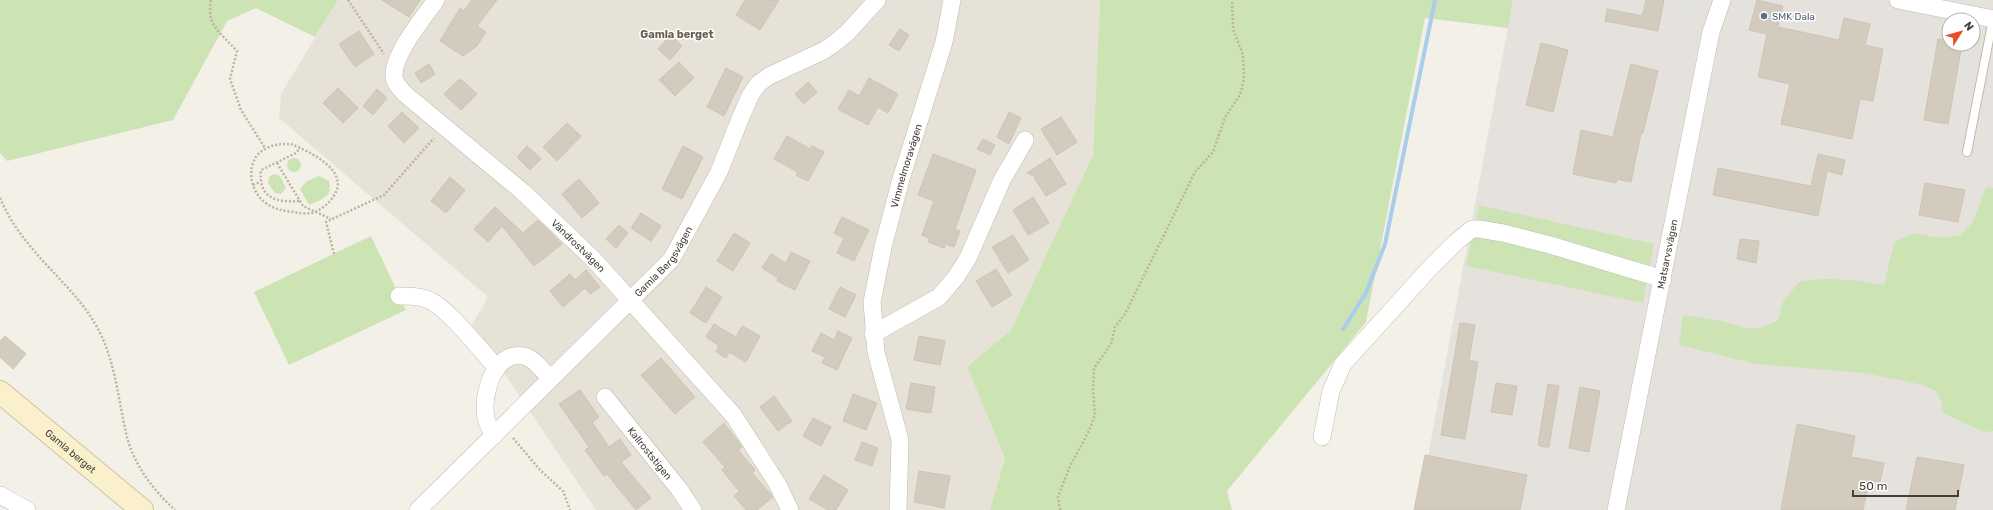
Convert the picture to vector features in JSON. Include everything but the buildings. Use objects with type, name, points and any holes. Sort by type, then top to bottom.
[{"type":"main road","name":"Gamla berget","points":[[0,392],[142,510]]},
{"type":"street","points":[[394,70],[400,55],[436,0]]},
{"type":"street","name":"Gamla Bergsvägen","points":[[418,510],[629,300],[652,279],[675,254],[719,172],[750,96],[758,84],[769,76],[823,51],[848,32],[877,0]]},
{"type":"street","name":"Vimmelmoravägen","points":[[898,510],[900,440],[895,417],[880,372],[873,334],[872,302],[883,247],[901,179],[944,42],[952,0]]},
{"type":"street","name":"Matsarvsvägen","points":[[1616,510],[1711,32],[1722,0]]},
{"type":"street","points":[[1898,0],[1993,19]]},
{"type":"street","name":"Vändrostvägen","points":[[394,70],[394,76],[397,84],[405,94],[523,192],[595,262],[734,416],[778,485],[790,510]]},
{"type":"street","points":[[873,334],[939,297],[956,277],[968,258],[1002,180],[1024,140]]},
{"type":"street","points":[[1322,437],[1331,391],[1343,364],[1429,269],[1456,242],[1472,229],[1503,233],[1550,245],[1663,279]]},
{"type":"street","points":[[399,296],[416,296],[431,300],[454,320],[497,368]]},
{"type":"street","points":[[498,431],[486,418],[486,400],[488,385],[501,362],[514,355],[527,357],[550,378]]},
{"type":"street","name":"Kallroststigen","points":[[605,397],[694,510]]},
{"type":"street","points":[[0,495],[26,510]]},
{"type":"lane","points":[[1967,152],[1993,19]]},
{"type":"path","points":[[212,0],[209,12],[212,22],[237,51],[230,79],[241,110],[265,148]]},
{"type":"path","points":[[348,0],[394,70]]},
{"type":"path","points":[[1060,510],[1058,497],[1070,466],[1089,431],[1095,415],[1093,391],[1094,368],[1111,344],[1115,327],[1125,314],[1195,172],[1212,152],[1225,118],[1240,95],[1244,78],[1243,56],[1233,28],[1232,0]]},
{"type":"path","points":[[334,254],[326,222],[384,195],[428,143],[445,126]]},
{"type":"path","points":[[276,144],[291,144],[300,148],[312,153],[327,165],[334,172],[338,182],[337,192],[330,202],[316,211],[306,214],[281,211],[266,203],[258,196],[250,173],[253,163],[265,148],[276,144]]},
{"type":"path","points":[[299,201],[286,202],[276,200],[269,196],[260,182],[261,170],[296,153],[300,148]]},
{"type":"path","points":[[277,163],[303,206],[331,219]]},
{"type":"path","points":[[253,185],[260,182]]},
{"type":"path","points":[[0,198],[14,224],[27,242],[66,283],[90,314],[106,345],[114,369],[127,439],[142,470],[152,485],[175,510]]},
{"type":"path","points":[[498,431],[563,491],[570,510]]},
{"type":"shaded area","points":[[338,0],[1100,0],[1093,155],[1011,330],[967,367],[1005,458],[990,510],[596,510],[472,325],[488,297],[279,118],[281,94]]},
{"type":"shaded area","points":[[1513,0],[1993,0],[1993,510],[1418,510]]},
{"type":"shaded area","points":[[1676,0],[1700,0],[1695,25],[1672,17]]},
{"type":"green space","points":[[0,0],[338,0],[315,37],[256,8],[227,21],[173,120],[7,161],[0,153]]},
{"type":"green space","points":[[1100,0],[1513,0],[1508,28],[1425,18],[1366,322],[1227,491],[1232,510],[990,510],[1005,458],[967,367],[1011,330],[1093,155]]},
{"type":"green space","points":[[291,158],[297,158],[301,162],[301,168],[297,172],[291,172],[287,168],[287,162]]},
{"type":"green space","points":[[274,174],[280,176],[286,188],[281,194],[275,193],[268,183],[269,177]]},
{"type":"green space","points":[[319,176],[329,181],[330,187],[328,194],[322,199],[309,205],[300,189],[307,181]]},
{"type":"green space","points":[[1986,187],[1993,188],[1993,431],[1984,432],[1943,413],[1942,403],[1936,391],[1923,385],[1864,373],[1756,364],[1679,345],[1683,315],[1755,328],[1769,325],[1778,320],[1783,302],[1799,282],[1831,279],[1852,280],[1884,285],[1894,242],[1915,233],[1939,238],[1959,236],[1973,222]]},
{"type":"green space","points":[[1479,205],[1654,244],[1643,303],[1466,266]]},
{"type":"green space","points":[[371,236],[406,310],[289,365],[254,292]]},
{"type":"waterway","points":[[1343,329],[1366,293],[1385,244],[1435,0]]},
{"type":"place","name":"SMK Dala","points":[[1764,16]]},
{"type":"district","name":"Gamla berget","points":[[677,34]]}]
